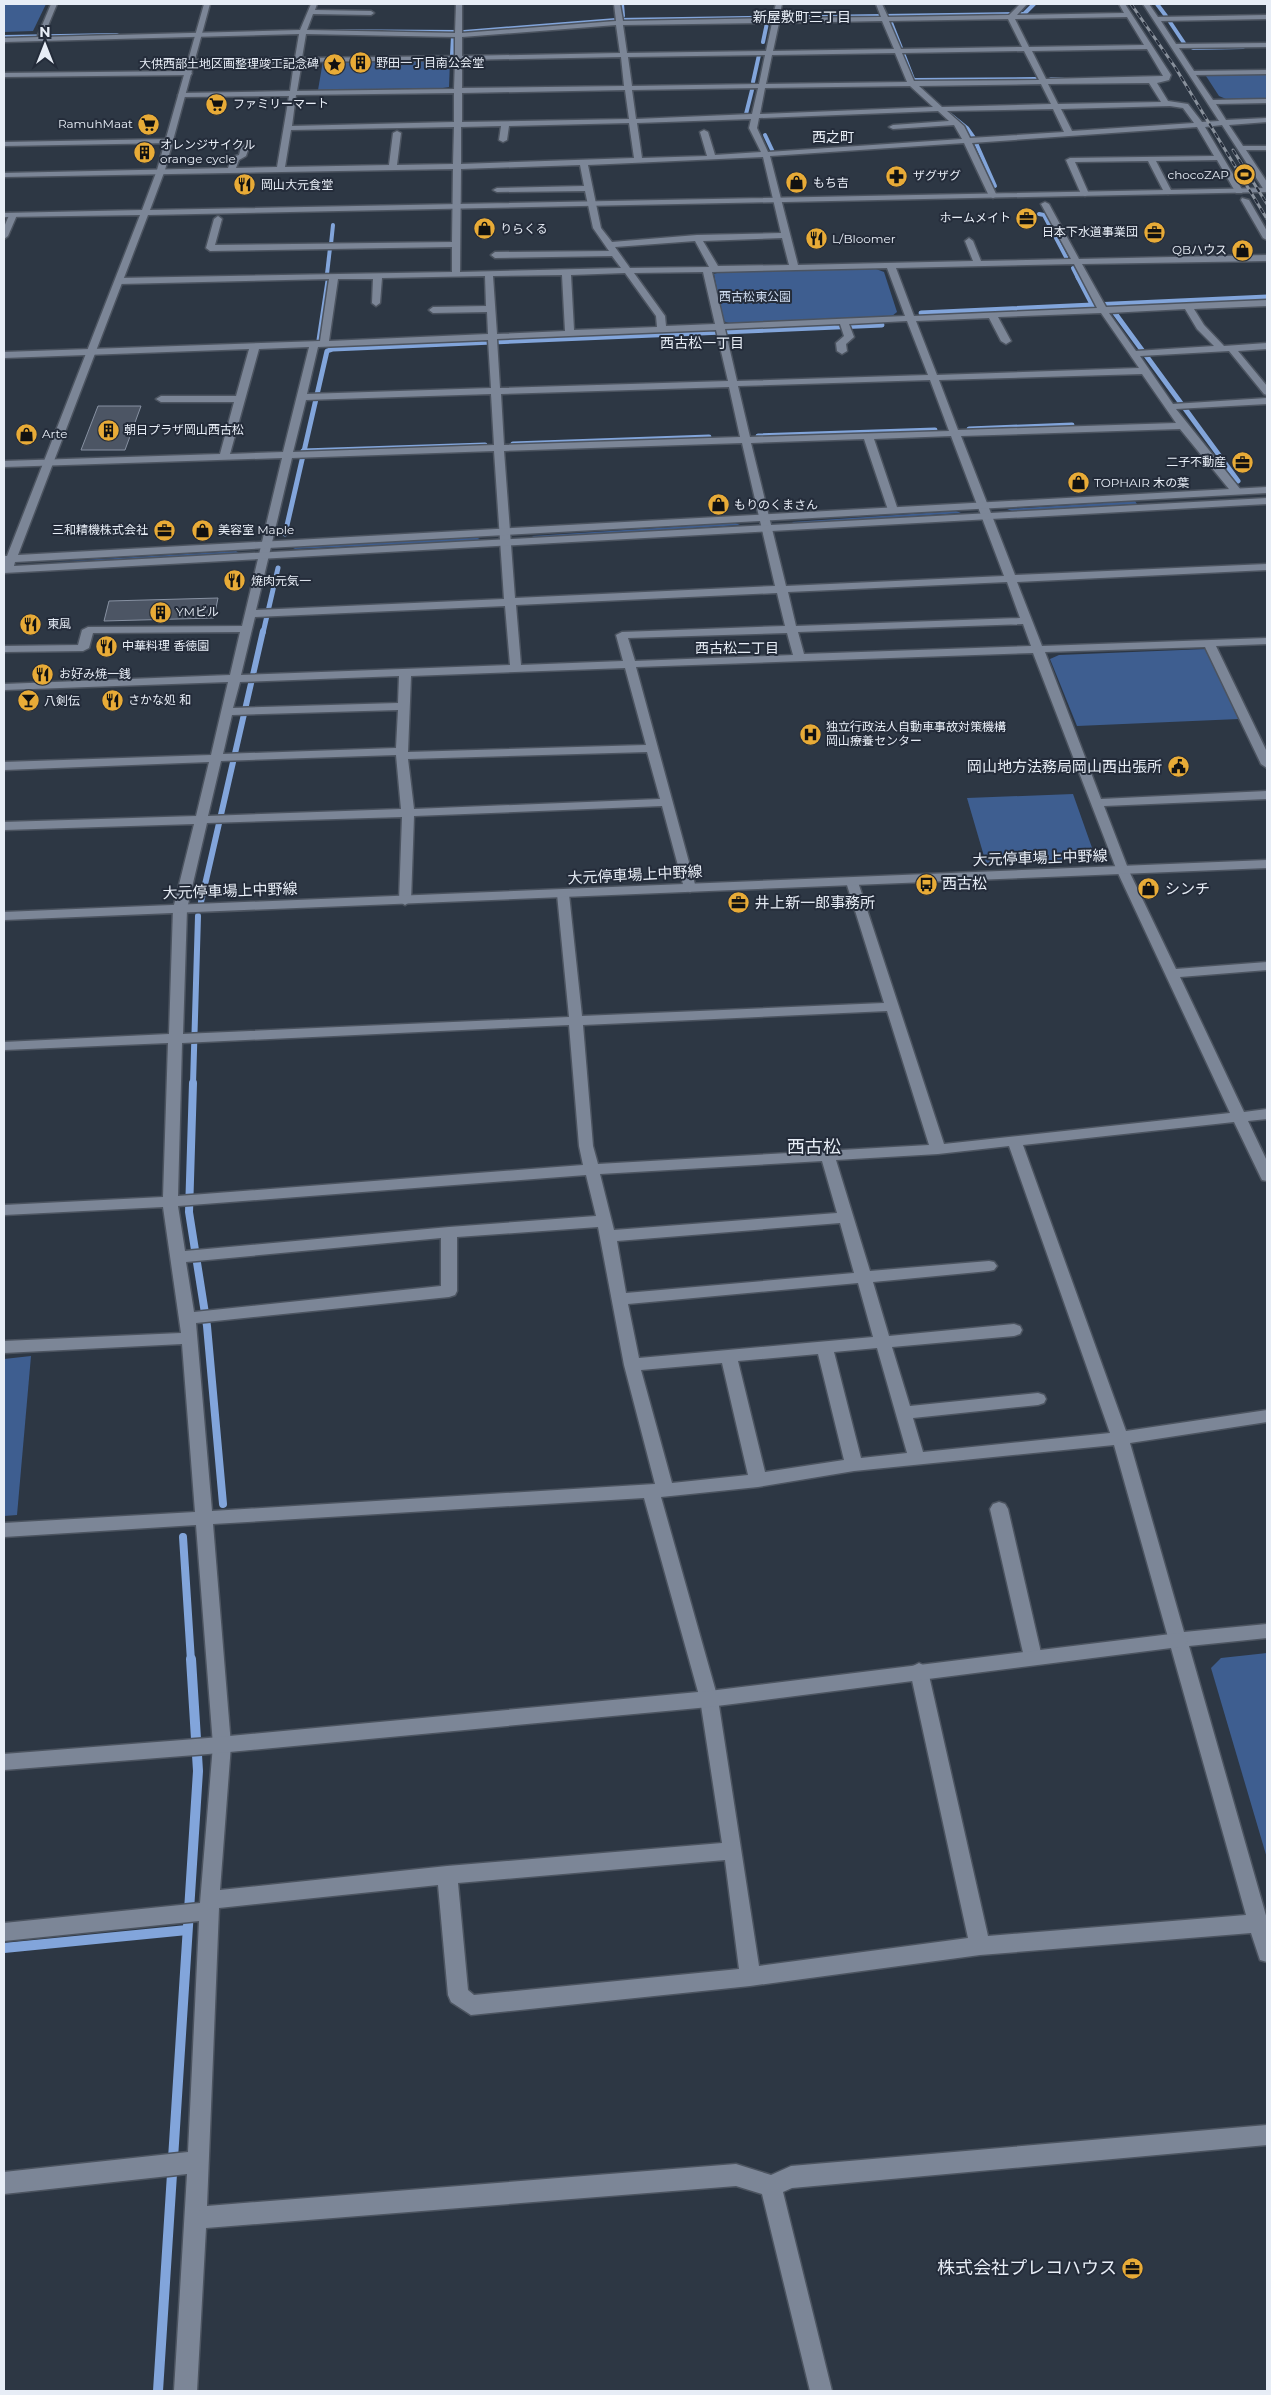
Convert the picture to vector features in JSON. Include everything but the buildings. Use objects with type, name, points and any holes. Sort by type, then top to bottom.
[{"type":"street","points":[[40,33],[54,4]]},
{"type":"street","points":[[207,4],[162,170],[6,568],[504,531],[986,516],[1267,501]]},
{"type":"street","points":[[281,168],[304,30],[314,4]]},
{"type":"street","points":[[456,274],[459,4]]},
{"type":"street","points":[[617,4],[638,160]]},
{"type":"street","points":[[779,4],[753,128],[766,155],[794,268]]},
{"type":"street","points":[[879,4],[911,83],[961,128],[969,141],[993,196]]},
{"type":"street","points":[[1013,14],[1024,4]]},
{"type":"street","points":[[182,95],[1154,80],[1168,76],[1122,4]]},
{"type":"street","points":[[4,215],[9,220],[593,208],[1267,189],[1226,123],[1146,4]]},
{"type":"street","points":[[311,12],[371,13]]},
{"type":"street","points":[[4,40],[304,30],[459,32],[618,20],[1013,14],[1129,15]]},
{"type":"street","points":[[1013,14],[1027,49],[1070,135]]},
{"type":"street","points":[[1157,19],[1267,17]]},
{"type":"street","points":[[4,34],[198,33]]},
{"type":"street","points":[[1175,46],[1267,44]]},
{"type":"street","points":[[191,62],[624,55],[704,51],[769,53],[1149,47]]},
{"type":"street","points":[[4,75],[188,72]]},
{"type":"street","points":[[1193,73],[1267,72]]},
{"type":"street","points":[[1154,80],[1153,83],[1165,103],[1169,104]]},
{"type":"street","points":[[1211,102],[1267,101]]},
{"type":"street","points":[[288,128],[632,121],[835,115],[939,109],[1169,104],[1185,106],[1200,125],[1239,191]]},
{"type":"street","points":[[4,175],[162,170],[456,166],[712,158],[1070,135],[1267,120]]},
{"type":"street","points":[[892,127],[955,123]]},
{"type":"street","points":[[503,140],[505,124]]},
{"type":"street","points":[[704,132],[712,158]]},
{"type":"street","points":[[393,166],[397,133]]},
{"type":"street","points":[[4,144],[169,141]]},
{"type":"street","points":[[232,169],[235,159],[242,156],[245,147]]},
{"type":"street","points":[[1242,148],[1267,148]]},
{"type":"street","points":[[1150,158],[1168,192]]},
{"type":"street","points":[[1085,194],[1070,160],[1220,158]]},
{"type":"street","points":[[583,162],[597,228],[660,316],[662,329]]},
{"type":"street","points":[[497,190],[589,188]]},
{"type":"street","points":[[1235,200],[1249,200],[1267,238]]},
{"type":"street","points":[[778,204],[976,205]]},
{"type":"street","points":[[1036,204],[1055,204]]},
{"type":"street","points":[[1046,204],[1077,262],[1106,308],[1141,353],[1145,371],[1183,426],[1237,492]]},
{"type":"street","points":[[986,205],[996,205]]},
{"type":"street","points":[[144,216],[218,219],[456,210]]},
{"type":"street","points":[[218,219],[210,248],[456,244]]},
{"type":"street","points":[[4,236],[9,220]]},
{"type":"street","points":[[495,255],[612,249],[697,238],[786,235]]},
{"type":"street","points":[[697,238],[711,269],[746,440],[799,658]]},
{"type":"street","points":[[969,241],[978,264]]},
{"type":"street","points":[[119,281],[1267,258]]},
{"type":"street","points":[[890,265],[1123,871],[1267,1176]]},
{"type":"street","points":[[566,272],[570,334]]},
{"type":"street","points":[[489,274],[501,448],[504,531],[516,669]]},
{"type":"street","points":[[376,303],[378,276]]},
{"type":"street","points":[[186,2391],[196,2218],[190,2163],[215,1745],[190,1338],[192,1317],[183,1257],[184,1201],[176,1039],[180,909],[214,820],[228,757],[233,712],[248,628],[256,614],[266,550],[294,454],[334,277]]},
{"type":"street","points":[[4,355],[494,340],[662,329],[722,330],[845,325],[910,318],[1106,308],[1267,303]]},
{"type":"street","points":[[1188,306],[1200,327],[1227,348],[1267,392]]},
{"type":"street","points":[[433,310],[491,309]]},
{"type":"street","points":[[992,315],[1006,341]]},
{"type":"street","points":[[842,351],[841,343],[849,337],[845,325]]},
{"type":"street","points":[[224,456],[255,346]]},
{"type":"street","points":[[1141,353],[1267,346]]},
{"type":"street","points":[[307,397],[1145,371]]},
{"type":"street","points":[[161,399],[240,399]]},
{"type":"street","points":[[1170,407],[1267,400]]},
{"type":"street","points":[[4,464],[1183,426]]},
{"type":"street","points":[[868,436],[893,510]]},
{"type":"street","points":[[266,550],[505,544],[765,523],[893,510],[1267,490]]},
{"type":"street","points":[[256,614],[1267,567]]},
{"type":"street","points":[[690,888],[622,636],[1027,621]]},
{"type":"street","points":[[4,649],[83,648],[88,630],[248,628]]},
{"type":"street","points":[[4,687],[405,674],[1267,641]]},
{"type":"street","points":[[1209,643],[1267,764]]},
{"type":"street","points":[[405,674],[402,754],[408,813],[405,901]]},
{"type":"street","points":[[233,712],[404,706]]},
{"type":"street","points":[[4,766],[228,757],[652,748]]},
{"type":"street","points":[[1097,803],[1267,795]]},
{"type":"street","points":[[4,826],[408,813],[667,802]]},
{"type":"street","name":"大元停車場上中野線","points":[[4,916],[405,901],[1267,864]]},
{"type":"street","points":[[852,882],[938,1149]]},
{"type":"street","points":[[563,894],[586,1146],[593,1168],[606,1228],[658,1490],[709,1698],[733,1851],[750,1977]]},
{"type":"street","points":[[1170,973],[1267,966]]},
{"type":"street","points":[[4,1046],[892,1007]]},
{"type":"street","points":[[4,1210],[184,1201],[593,1168],[938,1149],[1267,1114]]},
{"type":"street","points":[[1015,1142],[1120,1438],[1267,1953]]},
{"type":"street","points":[[828,1156],[917,1459]]},
{"type":"street","points":[[183,1257],[449,1232],[606,1228],[846,1216]]},
{"type":"street","points":[[192,1317],[449,1291],[449,1232]]},
{"type":"street","points":[[620,1298],[989,1266]]},
{"type":"street","points":[[632,1365],[883,1340],[1014,1330]]},
{"type":"street","points":[[4,1348],[190,1338]]},
{"type":"street","points":[[824,1346],[854,1465]]},
{"type":"street","points":[[728,1355],[758,1480]]},
{"type":"street","points":[[904,1413],[1038,1398]]},
{"type":"street","points":[[4,1530],[658,1490],[758,1480],[854,1465],[1120,1438],[1267,1416]]},
{"type":"street","points":[[999,1509],[1034,1657]]},
{"type":"street","points":[[4,1762],[186,1748],[709,1698],[1034,1657],[1267,1631]]},
{"type":"street","points":[[920,1671],[980,1946]]},
{"type":"street","points":[[4,1932],[176,1913],[447,1875],[733,1851]]},
{"type":"street","points":[[447,1875],[458,1995],[471,2005],[750,1977],[980,1946],[1259,1923]]},
{"type":"street","points":[[196,2218],[736,2175],[771,2186],[791,2177],[1267,2135]]},
{"type":"street","points":[[4,2183],[190,2163]]},
{"type":"street","points":[[771,2186],[821,2391]]},
{"type":"green space","points":[[4,4],[46,4],[33,31],[4,32]]},
{"type":"green space","points":[[450,60],[449,87],[318,90],[323,61]]},
{"type":"green space","points":[[1267,74],[1267,98],[1226,99],[1219,96],[1206,76]]},
{"type":"green space","name":"西古松東公園","points":[[876,269],[884,272],[897,312],[892,316],[732,324],[723,321],[714,274],[720,272]]},
{"type":"green space","points":[[1135,501],[1137,504],[1012,511],[1007,509]]},
{"type":"green space","points":[[956,511],[961,513],[795,524],[792,522]]},
{"type":"green space","points":[[735,523],[740,525],[535,538],[532,536]]},
{"type":"green space","points":[[475,537],[480,539],[476,541],[293,549],[297,547]]},
{"type":"green space","points":[[236,551],[238,554],[51,562]]},
{"type":"green space","points":[[1206,649],[1239,719],[1077,726],[1050,659],[1059,655]]},
{"type":"green space","points":[[1073,794],[1096,859],[986,863],[967,798]]},
{"type":"green space","points":[[31,1356],[17,1515],[4,1516],[4,1359]]},
{"type":"green space","points":[[1267,1653],[1267,1858],[1211,1668],[1221,1658]]},
{"type":"waterway","points":[[622,4],[623,16]]},
{"type":"waterway","points":[[281,31],[464,32],[616,20],[1024,14],[1034,4]]},
{"type":"waterway","points":[[1157,4],[1166,16]]},
{"type":"waterway","points":[[890,20],[901,48]]},
{"type":"waterway","points":[[1170,22],[1184,43]]},
{"type":"waterway","points":[[763,42],[767,23]]},
{"type":"waterway","points":[[4,37],[117,35]]},
{"type":"waterway","points":[[452,55],[453,36]]},
{"type":"waterway","points":[[1193,48],[1243,47]]},
{"type":"waterway","points":[[903,53],[913,79]]},
{"type":"waterway","points":[[753,82],[759,55]]},
{"type":"waterway","points":[[914,80],[1035,79]]},
{"type":"waterway","points":[[1051,79],[1068,79]]},
{"type":"waterway","points":[[746,114],[752,90]]},
{"type":"waterway","points":[[947,112],[967,128],[974,138]]},
{"type":"waterway","points":[[765,135],[773,152]]},
{"type":"waterway","points":[[976,143],[995,186]]},
{"type":"waterway","points":[[1039,214],[1044,215],[1066,257]]},
{"type":"waterway","points":[[331,244],[333,225]]},
{"type":"waterway","points":[[327,274],[330,248]]},
{"type":"waterway","points":[[1073,268],[1078,278]]},
{"type":"waterway","points":[[1078,277],[1093,305]]},
{"type":"waterway","points":[[319,340],[328,281]]},
{"type":"waterway","points":[[1093,305],[1267,297]]},
{"type":"waterway","points":[[921,313],[1093,305]]},
{"type":"waterway","points":[[1109,305],[1238,481]]},
{"type":"waterway","points":[[304,451],[327,351],[333,349],[882,325]]},
{"type":"waterway","points":[[969,429],[1072,425]]},
{"type":"waterway","points":[[758,436],[935,430]]},
{"type":"waterway","points":[[513,444],[709,437]]},
{"type":"waterway","points":[[304,451],[485,445]]},
{"type":"waterway","points":[[285,534],[304,451]]},
{"type":"waterway","points":[[263,633],[278,568]]},
{"type":"waterway","points":[[201,902],[263,631]]},
{"type":"waterway","points":[[193,1084],[198,916]]},
{"type":"waterway","points":[[193,1083],[189,1212],[207,1326],[223,1504]]},
{"type":"waterway","points":[[183,1537],[191,1661]]},
{"type":"waterway","points":[[158,2391],[198,1771],[191,1659]]},
{"type":"waterway","points":[[4,1948],[187,1930]]},
{"type":"railway","points":[[1131,4],[1175,67],[1267,219]]},
{"type":"railway","points":[[1233,150],[1267,204]]},
{"type":"place","name":"野田一丁目南公会堂","points":[[360,63]]},
{"type":"place","name":"大供西部土地区画整理竣工記念碑","points":[[335,64]]},
{"type":"place","name":"ファミリーマート","points":[[217,104]]},
{"type":"place","name":"RamuhMaat","points":[[149,124]]},
{"type":"place","name":"オレンジサイクル orange cycle","points":[[144,152]]},
{"type":"place","name":"chocoZAP","points":[[1245,175]]},
{"type":"place","name":"ザグザグ","points":[[897,176]]},
{"type":"place","name":"もち吉","points":[[797,183]]},
{"type":"place","name":"岡山大元食堂","points":[[245,185]]},
{"type":"place","name":"ホームメイト","points":[[1027,218]]},
{"type":"place","name":"りらくる","points":[[484,229]]},
{"type":"place","name":"日本下水道事業団","points":[[1154,232]]},
{"type":"place","name":"L/Bloomer","points":[[816,239]]},
{"type":"place","name":"QBハウス","points":[[1243,250]]},
{"type":"place","name":"朝日プラザ岡山西古松","points":[[108,430]]},
{"type":"place","name":"Arte","points":[[26,434]]},
{"type":"place","name":"二子不動産","points":[[1242,462]]},
{"type":"place","name":"TOPHAIR 木の葉","points":[[1078,483]]},
{"type":"place","name":"もりのくまさん","points":[[718,505]]},
{"type":"place","name":"三和精機株式会社","points":[[164,530]]},
{"type":"place","name":"美容室 Maple","points":[[202,530]]},
{"type":"place","name":"焼肉元気一","points":[[235,581]]},
{"type":"place","name":"YMビル","points":[[160,612]]},
{"type":"place","name":"東風","points":[[31,624]]},
{"type":"place","name":"中華料理 香徳園","points":[[106,646]]},
{"type":"place","name":"お好み焼一銭","points":[[43,674]]},
{"type":"place","name":"さかな処 和","points":[[112,700]]},
{"type":"place","name":"八剣伝","points":[[28,701]]},
{"type":"place","name":"独立行政法人自動車事故対策機構 岡山療養センター","points":[[810,734]]},
{"type":"place","name":"岡山地方法務局岡山西出張所","points":[[1178,767]]},
{"type":"place","name":"西古松","points":[[926,884]]},
{"type":"place","name":"シンチ","points":[[1149,889]]},
{"type":"place","name":"井上新一郎事務所","points":[[739,903]]},
{"type":"place","name":"株式会社プレコハウス","points":[[1133,2268]]},
{"type":"district","name":"新屋敷町三丁目","points":[[802,17]]},
{"type":"district","name":"西之町","points":[[833,137]]},
{"type":"district","name":"西古松一丁目","points":[[702,343]]},
{"type":"district","name":"西古松二丁目","points":[[737,648]]},
{"type":"district","name":"西古松","points":[[814,1147]]}]
